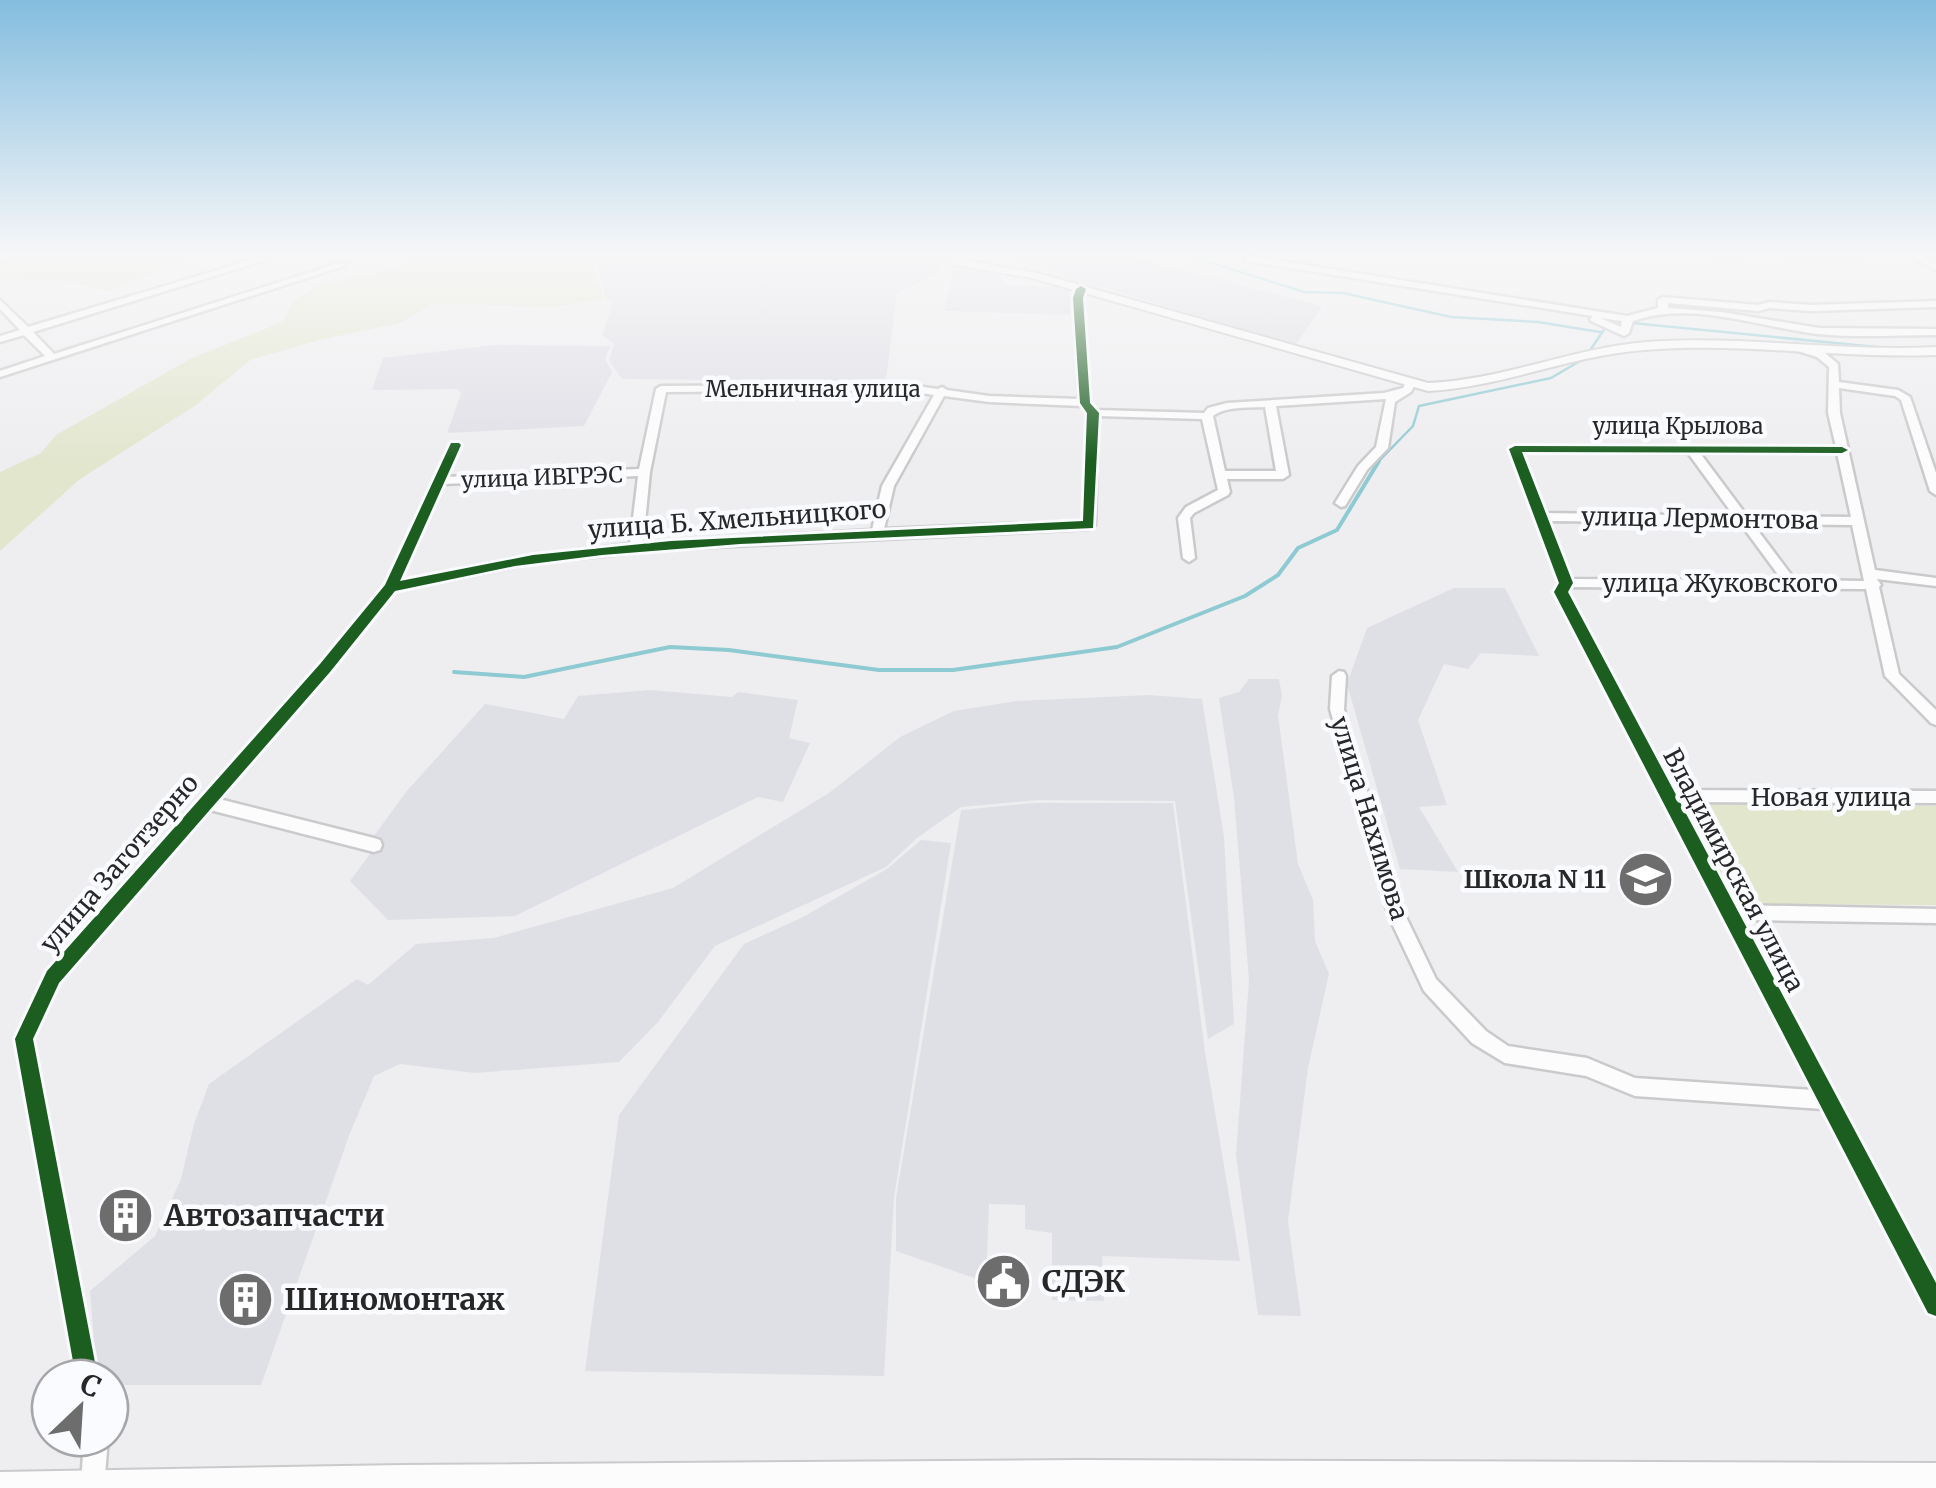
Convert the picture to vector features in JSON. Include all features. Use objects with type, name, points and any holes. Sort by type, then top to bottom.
[{"type":"main road","points":[[1193,322],[1409,387],[1466,385],[1641,346],[1936,351]]},
{"type":"main road","points":[[0,1486],[402,1478],[1465,1481],[1936,1477]]},
{"type":"street","points":[[18,322],[52,358]]},
{"type":"street","points":[[0,339],[51,322]]},
{"type":"street","points":[[0,374],[163,322]]},
{"type":"street","points":[[1080,322],[1088,408]]},
{"type":"street","points":[[1602,322],[1641,346]]},
{"type":"street","points":[[1624,333],[1627,322]]},
{"type":"street","points":[[1789,322],[1815,330],[1936,332]]},
{"type":"street","points":[[1812,322],[1815,330]]},
{"type":"street","points":[[1796,347],[1821,355],[1834,366]]},
{"type":"street","points":[[1861,352],[1840,357],[1834,366],[1842,450],[1892,676],[1936,719]]},
{"type":"street","points":[[1834,384],[1886,391],[1906,399],[1936,491]]},
{"type":"street","name":"Мельничная улица","points":[[644,472],[661,389],[902,387],[989,399],[1207,416],[1212,410],[1227,406],[1384,396],[1409,387]]},
{"type":"street","points":[[1340,503],[1362,468],[1382,448],[1390,401],[1409,387]]},
{"type":"street","points":[[877,533],[888,486],[942,390]]},
{"type":"street","points":[[1219,475],[1282,475],[1270,403]]},
{"type":"street","name":"улица Б. Хмельницкого","points":[[391,587],[435,582],[534,559],[877,533],[1089,525],[1088,408]]},
{"type":"street","points":[[1189,558],[1184,518],[1190,510],[1224,492],[1207,416]]},
{"type":"street","name":"улица Заготзерно","points":[[83,1358],[24,1039],[53,978],[326,668],[391,587],[455,445]]},
{"type":"street","name":"улица Крылова","points":[[1515,448],[1842,450]]},
{"type":"street","name":"Владимирская улица","points":[[1515,448],[1566,583],[1561,592],[1936,1305]]},
{"type":"street","points":[[1691,448],[1790,582]]},
{"type":"street","points":[[636,550],[644,472]]},
{"type":"street","name":"улица ИВГРЭС","points":[[439,481],[644,472]]},
{"type":"street","name":"улица Лермонтова","points":[[1541,517],[1858,521]]},
{"type":"street","name":"улица Жуковского","points":[[1566,583],[1872,579],[1936,582]]},
{"type":"street","name":"улица Нахимова","points":[[1339,676],[1337,709],[1374,847],[1398,917],[1430,985],[1479,1037],[1505,1054],[1587,1067],[1636,1087],[1826,1100]]},
{"type":"street","name":"Новая улица","points":[[1666,796],[1936,797]]},
{"type":"street","points":[[205,802],[374,846]]},
{"type":"street","points":[[1728,912],[1936,916]]},
{"type":"street","points":[[93,1485],[95,1458]]},
{"type":"shaded area","points":[[606,322],[893,322],[886,379],[852,381],[622,379],[609,360],[614,344],[602,335]]},
{"type":"shaded area","points":[[1218,322],[1311,322],[1295,346]]},
{"type":"shaded area","points":[[495,345],[610,346],[605,359],[612,372],[584,426],[447,433],[461,394],[458,389],[372,390],[383,358]]},
{"type":"shaded area","points":[[1454,588],[1505,588],[1539,656],[1481,653],[1468,669],[1444,664],[1418,720],[1447,805],[1419,807],[1458,872],[1400,869],[1347,684],[1367,628]]},
{"type":"shaded area","points":[[1249,679],[1279,679],[1282,696],[1278,715],[1298,864],[1313,900],[1315,941],[1329,974],[1308,1068],[1288,1221],[1301,1316],[1258,1315],[1236,1155],[1249,980],[1234,798],[1219,698],[1239,692]]},
{"type":"shaded area","points":[[650,690],[732,697],[738,692],[798,700],[789,738],[810,743],[783,802],[758,797],[515,916],[388,920],[350,881],[378,843],[371,840],[406,792],[485,704],[564,719],[578,696]]},
{"type":"shaded area","points":[[1149,695],[1202,699],[1224,837],[1234,1024],[1208,1039],[1175,801],[1038,800],[961,807],[917,838],[886,867],[715,946],[658,1022],[619,1062],[475,1073],[400,1064],[374,1076],[261,1385],[130,1385],[130,1358],[95,1358],[90,1291],[155,1236],[181,1179],[194,1124],[209,1084],[357,979],[368,985],[416,944],[494,938],[673,888],[829,793],[900,737],[954,711],[1017,701]]},
{"type":"shaded area","points":[[1034,803],[1173,803],[1205,1052],[1240,1261],[1102,1256],[1104,1301],[1052,1300],[1052,1233],[1025,1229],[1025,1205],[989,1204],[986,1282],[896,1251],[896,1198],[961,810]]},
{"type":"shaded area","points":[[921,840],[951,843],[894,1197],[884,1376],[585,1371],[619,1115],[744,944],[803,917],[887,869]]},
{"type":"green space","points":[[281,322],[401,322],[250,360],[196,405],[80,479],[0,551],[0,472],[41,453],[56,435],[190,359]]},
{"type":"green space","points":[[1684,802],[1936,806],[1936,905],[1736,904]]},
{"type":"waterway","points":[[1541,322],[1600,332]]},
{"type":"waterway","points":[[1632,323],[1886,348]]},
{"type":"waterway","points":[[1377,463],[1413,426],[1419,406],[1551,378],[1585,358],[1607,325],[1622,324]]},
{"type":"waterway","points":[[1925,354],[1936,356]]},
{"type":"waterway","points":[[454,672],[524,677],[670,647],[729,650],[879,670],[953,670],[1117,647],[1245,596],[1278,575],[1298,548],[1337,530],[1379,461]]},
{"type":"cycle path","points":[[391,587],[497,565],[602,551],[810,536],[1089,525],[1093,413],[1085,403],[1080,322]]},
{"type":"cycle path","points":[[83,1358],[24,1039],[53,977],[325,668],[391,587],[455,445]]},
{"type":"cycle path","points":[[1842,450],[1515,449],[1566,583],[1561,592],[1936,1305]]},
{"type":"place","name":"Школа N 11","points":[[1645,879]]},
{"type":"place","name":"Автозапчасти","points":[[125,1215]]},
{"type":"place","name":"СДЭК","points":[[1003,1281]]},
{"type":"place","name":"Шиномонтаж","points":[[245,1299]]}]
